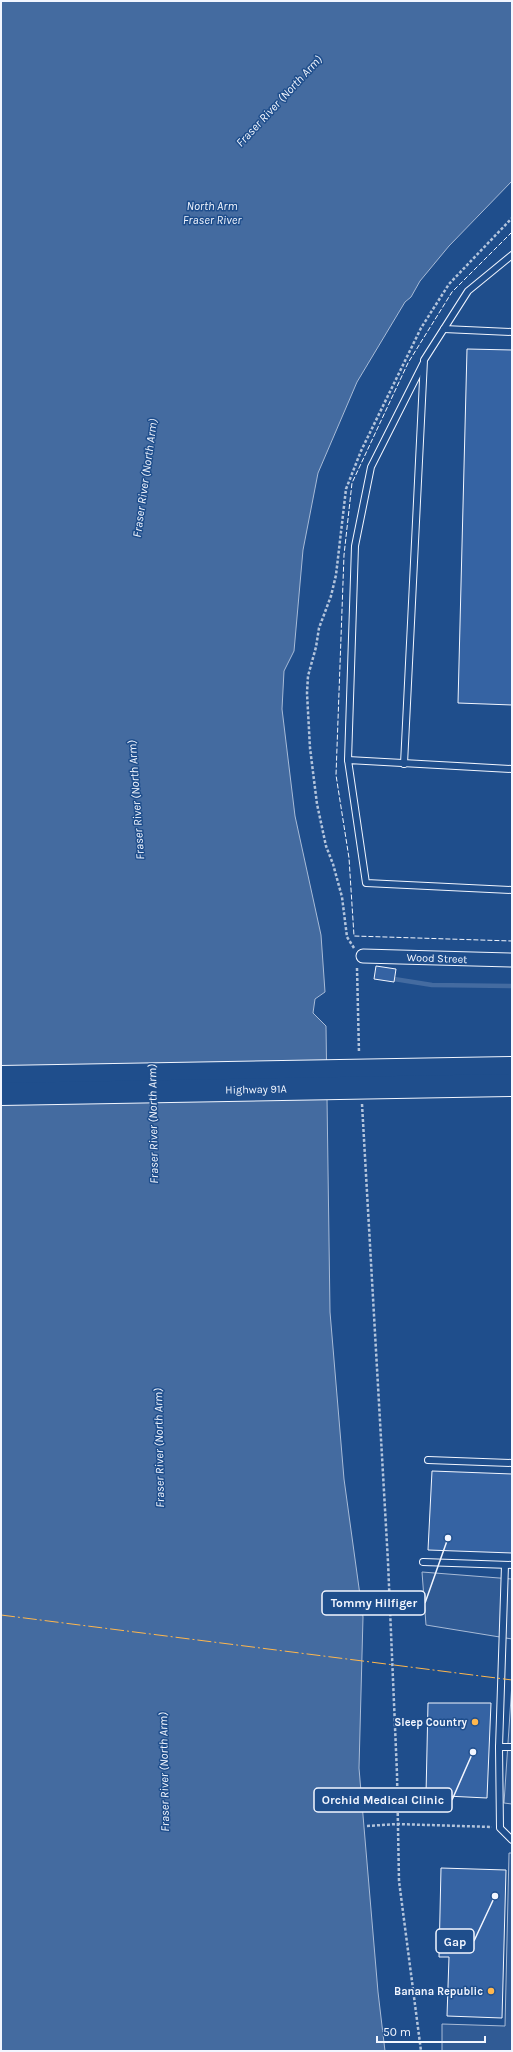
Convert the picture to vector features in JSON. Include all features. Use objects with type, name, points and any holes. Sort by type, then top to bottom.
[{"type":"highway","name":"Highway 91A","points":[[1,1077],[512,1068]]},
{"type":"highway","name":"Highway 91A","points":[[1,1094],[512,1085]]},
{"type":"street","name":"Wood Street","points":[[363,956],[512,960]]},
{"type":"lane","points":[[512,255],[468,291],[424,360],[371,467],[355,546],[348,760],[366,883],[512,890]]},
{"type":"lane","points":[[444,329],[512,332]]},
{"type":"lane","points":[[404,764],[424,360]]},
{"type":"lane","points":[[348,760],[512,769]]},
{"type":"lane","points":[[428,1460],[512,1463]]},
{"type":"lane","points":[[423,1562],[509,1565],[499,1747],[500,1828],[512,1840]]},
{"type":"lane","points":[[499,1747],[512,1747]]},
{"type":"path","points":[[360,1060],[357,968],[363,956]]},
{"type":"path","points":[[362,1100],[388,1562],[397,1774],[399,1881],[420,2051]]},
{"type":"path","points":[[367,1826],[397,1824],[500,1828]]},
{"type":"shaded area","points":[[422,1572],[512,1579],[512,1639],[426,1625]]},
{"type":"shaded area","points":[[512,1683],[512,1804],[504,1803]]},
{"type":"shaded area","points":[[509,1853],[512,1853],[512,2051],[442,2051],[442,2024],[505,2026]]},
{"type":"water","name":"North Arm Fraser River","points":[[1,1],[512,1],[512,181],[449,246],[420,281],[411,297],[405,302],[357,382],[318,473],[303,550],[294,651],[284,671],[282,709],[295,816],[321,935],[325,992],[315,999],[313,1013],[326,1026],[330,1312],[344,1479],[363,1617],[359,1768],[378,1992],[385,2051],[1,2051]]},
{"type":"building","points":[[467,349],[512,350],[512,705],[458,703]]},
{"type":"building","points":[[376,966],[396,969],[394,982],[374,979]]},
{"type":"building","points":[[432,1471],[512,1474],[512,1553],[428,1550]]},
{"type":"building","points":[[428,1703],[491,1703],[487,1798],[426,1795]]},
{"type":"building","points":[[441,1868],[506,1870],[502,2018],[447,2016],[449,1957],[439,1957]]},
{"type":"waterway","points":[[394,979],[432,985],[512,986]]},
{"type":"fence","points":[[512,232],[452,292],[408,363],[352,483],[344,555],[336,775],[349,858],[354,936],[512,941]]},
{"type":"power","points":[[1,1615],[512,1680]]},
{"type":"place","name":"Tommy Hilfiger","points":[[448,1538]]},
{"type":"place","name":"Sleep Country","points":[[475,1722]]},
{"type":"place","name":"Orchid Medical Clinic","points":[[473,1752]]},
{"type":"place","name":"Gap","points":[[495,1896]]},
{"type":"place","name":"Banana Republic","points":[[491,1991]]},
{"type":"water label","name":"Fraser River (North Arm)","points":[[279,101]]},
{"type":"water label","name":"Fraser River (North Arm)","points":[[145,478]]},
{"type":"water label","name":"Fraser River (North Arm)","points":[[136,800]]},
{"type":"water label","name":"Fraser River (North Arm)","points":[[153,1124]]},
{"type":"water label","name":"Fraser River (North Arm)","points":[[159,1448]]},
{"type":"water label","name":"Fraser River (North Arm)","points":[[164,1772]]}]
